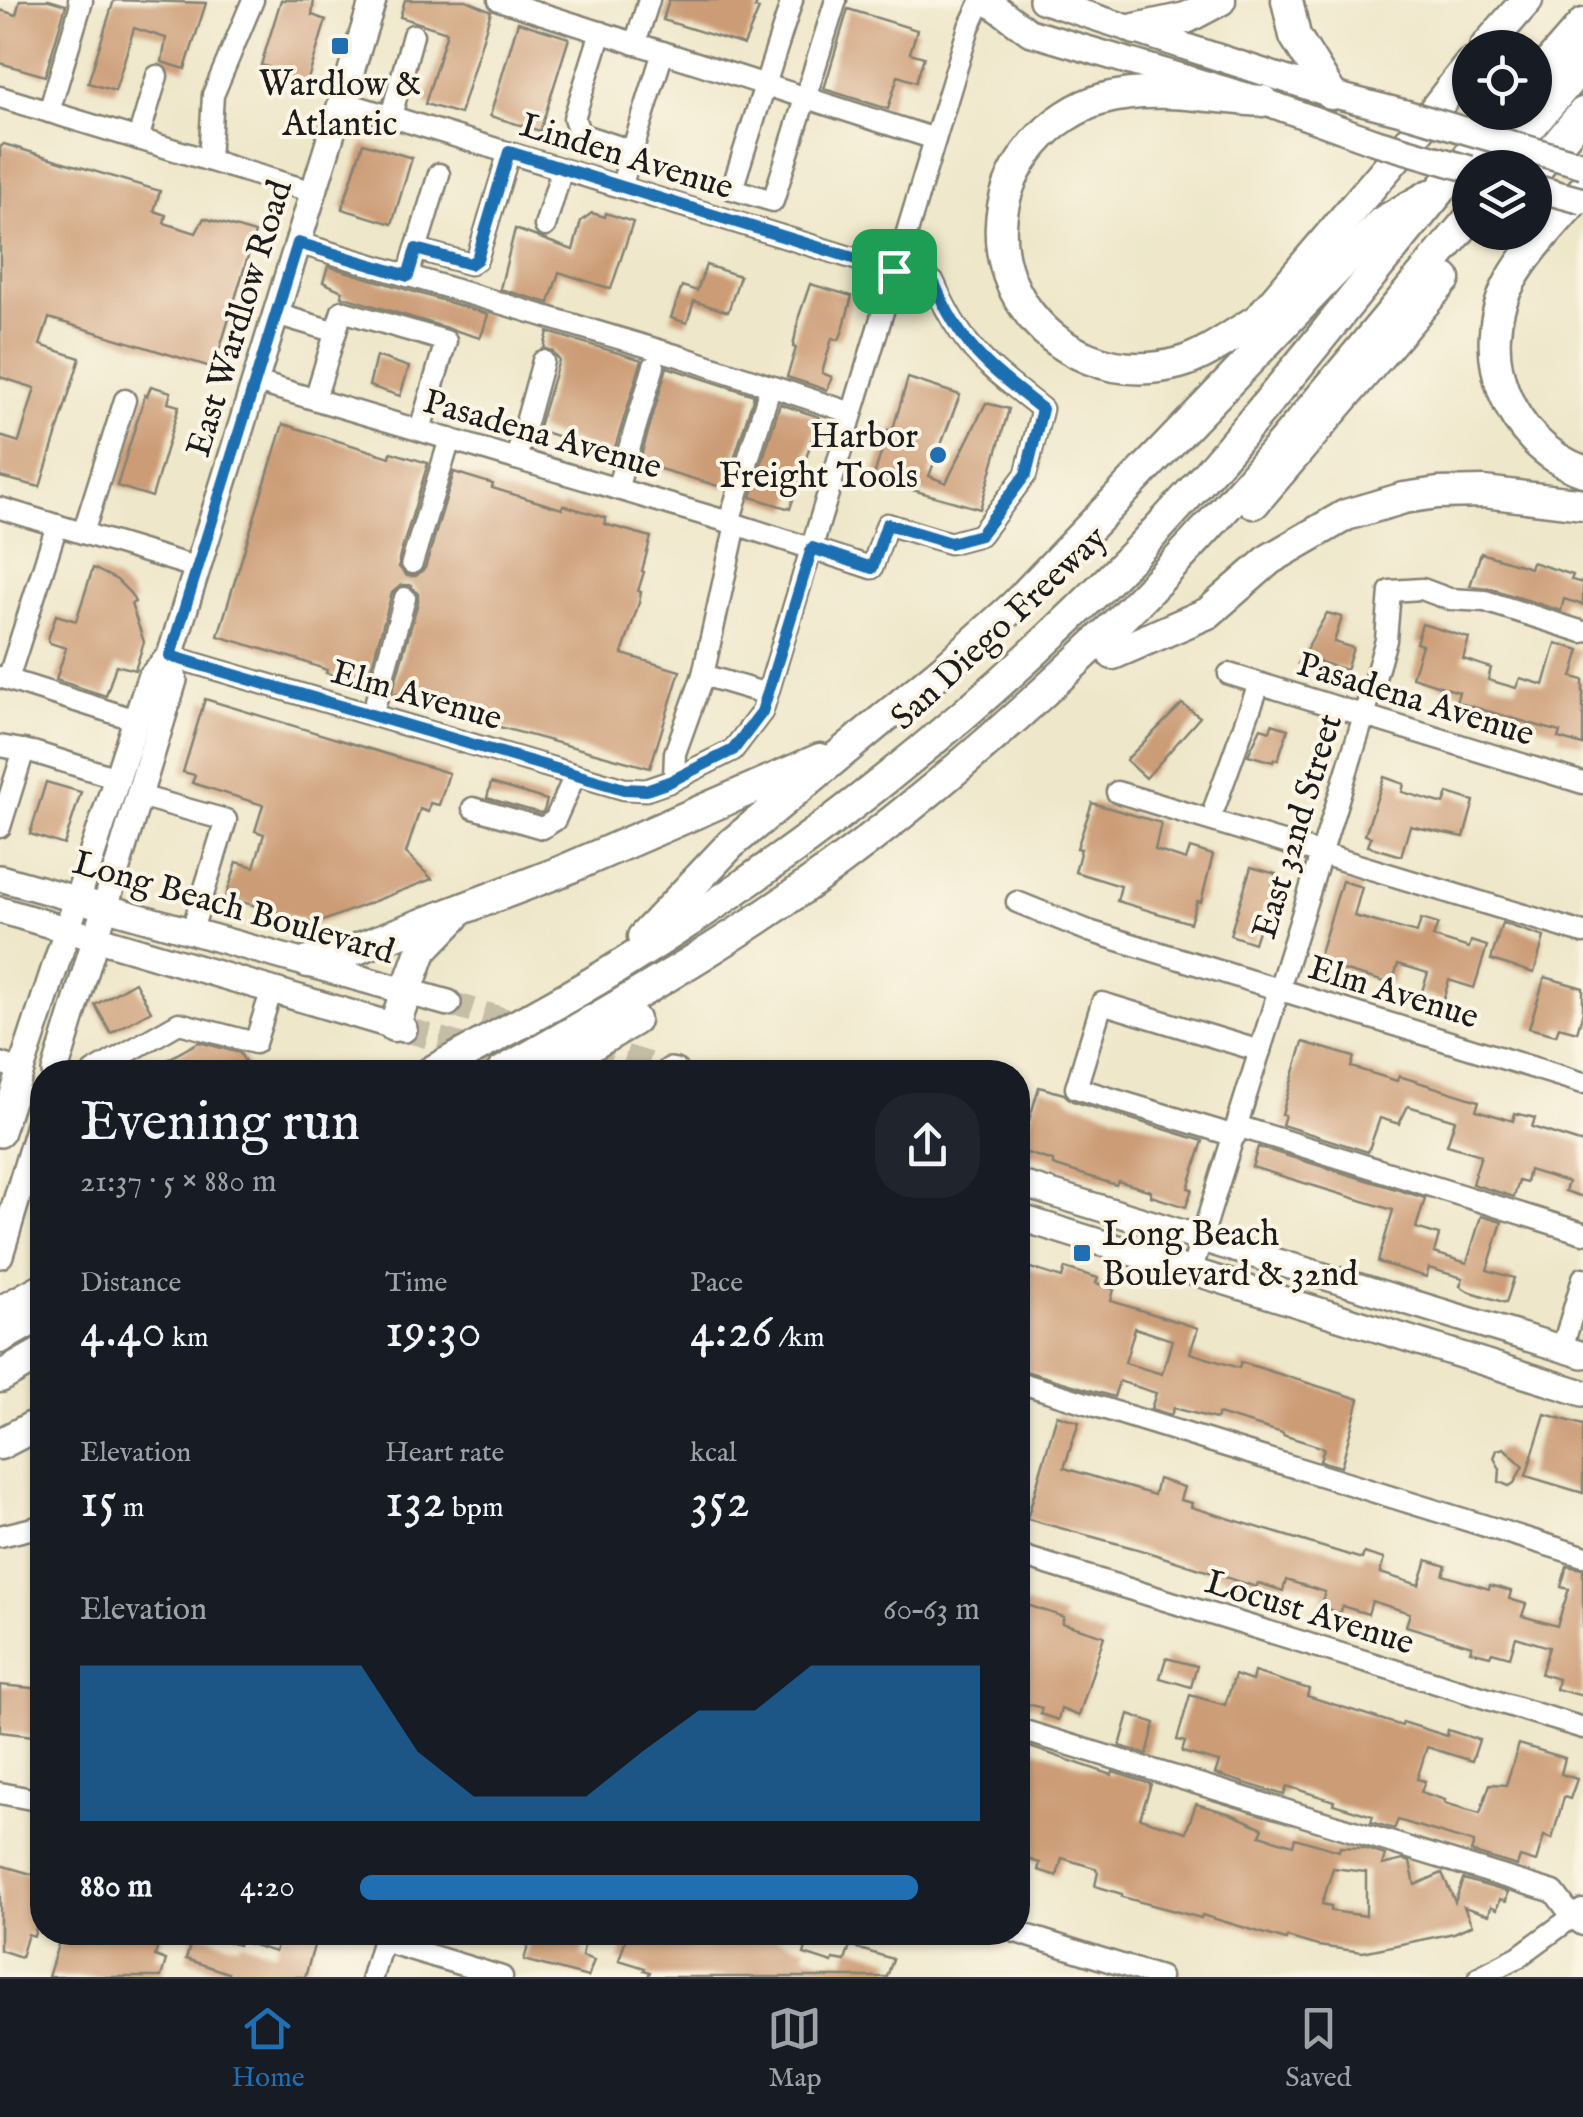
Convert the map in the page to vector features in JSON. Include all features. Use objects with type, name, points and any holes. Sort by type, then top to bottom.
[{"type":"highway","points":[[1135,29],[1186,18],[1220,0]]},
{"type":"highway","points":[[1287,0],[1296,36],[1331,94]]},
{"type":"highway","points":[[1500,30],[1526,0]]},
{"type":"highway","points":[[1552,60],[1583,24]]},
{"type":"highway","points":[[1511,150],[1583,64]]},
{"type":"highway","points":[[1527,150],[1583,82]]},
{"type":"highway","points":[[1078,542],[1131,464],[1259,319],[1452,86]]},
{"type":"highway","points":[[1259,319],[1185,362],[1120,368],[1084,358],[1053,339],[1025,310],[1008,275],[1001,236],[1006,197],[1023,157],[1058,121],[1081,108],[1101,99],[1136,92],[1263,101]]},
{"type":"highway","points":[[1552,151],[1583,114]]},
{"type":"highway","points":[[1583,190],[1510,282],[1499,311],[1495,342],[1498,376],[1518,421],[1549,454],[1583,472]]},
{"type":"highway","points":[[499,1060],[576,1019],[609,972],[730,844],[1014,606],[1382,222],[1452,196]]},
{"type":"highway","name":"San Diego Freeway","points":[[452,1060],[609,972],[732,893],[813,835],[1002,682],[1135,553],[1208,474],[1352,302],[1452,198]]},
{"type":"highway","points":[[523,1060],[645,991],[759,918],[920,800],[1006,725],[1080,658],[1218,514],[1452,239]]},
{"type":"highway","points":[[571,1060],[744,951],[858,871],[996,760],[1113,654],[1284,470],[1468,250]]},
{"type":"highway","points":[[1113,654],[1208,613],[1270,559],[1346,515],[1404,498],[1438,493],[1484,492],[1583,504]]},
{"type":"highway","points":[[308,962],[354,950],[630,843],[851,746]]},
{"type":"highway","points":[[399,1027],[404,990],[426,943],[465,907]]},
{"type":"highway","points":[[0,1312],[30,1296]]},
{"type":"highway","points":[[0,1338],[30,1321]]},
{"type":"highway","points":[[0,1350],[30,1334]]},
{"type":"highway","points":[[0,1377],[30,1360]]},
{"type":"highway","points":[[0,1444],[30,1428]]},
{"type":"main road","name":"East Wardlow Road","points":[[0,1134],[10,1066],[68,930],[150,678],[170,656],[372,0]]},
{"type":"main road","points":[[984,0],[1028,32],[1263,101],[1373,142],[1452,164]]},
{"type":"main road","points":[[1042,0],[1331,94],[1583,165]]},
{"type":"main road","points":[[1552,193],[1583,201]]},
{"type":"main road","name":"East Wardlow Road","points":[[59,1060],[174,680],[170,656]]},
{"type":"main road","name":"Long Beach Boulevard","points":[[0,878],[448,1003]]},
{"type":"main road","name":"Long Beach Boulevard","points":[[0,910],[399,1027]]},
{"type":"main road","points":[[0,1255],[30,1155]]},
{"type":"main road","points":[[1030,1188],[1572,1352]]},
{"type":"main road","points":[[1030,1221],[1583,1392]]},
{"type":"street","points":[[49,112],[82,1],[79,0]]},
{"type":"street","points":[[208,160],[213,96],[253,0]]},
{"type":"street","points":[[499,0],[935,139]]},
{"type":"street","points":[[635,44],[649,0]]},
{"type":"street","points":[[792,0],[732,189],[773,201],[831,1]]},
{"type":"street","points":[[767,398],[732,523],[703,676],[675,753],[674,779],[733,750],[762,712],[969,27],[984,0]]},
{"type":"street","points":[[601,32],[574,118],[580,134],[632,150]]},
{"type":"street","points":[[391,116],[413,35]]},
{"type":"street","points":[[621,187],[663,52]]},
{"type":"street","points":[[138,138],[158,76]]},
{"type":"street","points":[[0,97],[313,192]]},
{"type":"street","name":"Linden Avenue","points":[[340,101],[934,283],[951,324],[983,363],[1042,409],[1026,474],[980,535],[950,543],[887,524],[872,568],[812,548]]},
{"type":"street","points":[[416,249],[470,264],[477,259],[509,152]]},
{"type":"street","points":[[545,226],[562,169]]},
{"type":"street","points":[[408,276],[439,174]]},
{"type":"street","points":[[298,243],[682,357],[852,412]]},
{"type":"street","points":[[316,399],[342,311],[446,341],[420,430]]},
{"type":"street","points":[[276,314],[336,332]]},
{"type":"street","points":[[516,458],[543,361]]},
{"type":"street","points":[[617,488],[654,366]]},
{"type":"street","name":"Pasadena Avenue","points":[[256,382],[812,548]]},
{"type":"street","points":[[83,533],[125,400]]},
{"type":"street","points":[[412,562],[450,439]]},
{"type":"street","points":[[2,515],[56,525],[198,568]]},
{"type":"street","points":[[56,525],[4,678],[136,720]]},
{"type":"street","name":"East 32nd Street","points":[[1192,1269],[1364,716],[1386,640],[1390,591],[1422,589],[1449,599],[1484,601],[1583,632]]},
{"type":"street","points":[[372,715],[405,598]]},
{"type":"street","name":"Elm Avenue","points":[[170,656],[624,789],[646,790],[674,779]]},
{"type":"street","name":"Pasadena Avenue","points":[[1229,674],[1583,783]]},
{"type":"street","points":[[703,676],[767,694]]},
{"type":"street","points":[[1215,806],[1259,684]]},
{"type":"street","points":[[0,746],[117,778]]},
{"type":"street","points":[[0,827],[24,750]]},
{"type":"street","points":[[473,808],[542,828],[556,820],[575,774]]},
{"type":"street","points":[[1117,792],[1583,933]]},
{"type":"street","points":[[139,796],[226,820],[192,930]]},
{"type":"street","name":"Elm Avenue","points":[[1017,902],[1089,930],[1583,1083]]},
{"type":"street","points":[[113,1060],[179,1023],[255,1043],[272,990]]},
{"type":"street","points":[[1260,1051],[1102,1004],[1076,1088],[1583,1233]]},
{"type":"street","points":[[1572,1352],[1583,1278]]},
{"type":"street","points":[[1030,1386],[1583,1556]]},
{"type":"street","points":[[0,1536],[30,1529]]},
{"type":"street","name":"Locust Avenue","points":[[1030,1560],[1583,1728]]},
{"type":"street","points":[[1030,1733],[1554,1892],[1580,1918],[1480,1977]]},
{"type":"street","points":[[0,1793],[30,1799]]},
{"type":"street","points":[[1030,1936],[1160,1977]]},
{"type":"street","points":[[372,1977],[382,1945]]},
{"type":"street","points":[[408,1945],[502,1977]]},
{"type":"building","points":[[20,0],[49,0],[66,5],[45,76],[0,63],[0,10],[16,15]]},
{"type":"building","points":[[114,0],[206,3],[185,69],[162,62],[166,38],[134,28],[115,91],[88,83]]},
{"type":"building","points":[[281,0],[314,0],[312,15],[326,20],[305,89],[273,79],[276,70],[261,65]]},
{"type":"building","points":[[405,0],[466,0],[491,11],[460,114],[425,104],[447,32],[400,17]]},
{"type":"building","points":[[669,0],[758,0],[755,8],[759,9],[744,45],[663,20]]},
{"type":"building","points":[[848,9],[917,30],[910,53],[924,57],[916,82],[898,76],[888,109],[824,89]]},
{"type":"building","points":[[518,22],[569,38],[540,131],[490,116]]},
{"type":"building","points":[[363,143],[412,158],[392,224],[342,209]]},
{"type":"building","points":[[4,144],[160,191],[154,211],[166,215],[164,223],[196,233],[204,218],[255,233],[214,368],[49,318],[40,345],[80,358],[40,487],[0,477],[0,436],[19,442],[35,388],[0,377],[0,147]]},
{"type":"building","points":[[592,213],[605,217],[606,213],[633,222],[611,289],[559,272],[549,303],[500,289],[515,229],[573,250],[581,221]]},
{"type":"building","points":[[706,265],[740,276],[728,312],[694,301],[687,323],[671,318],[682,286],[697,291]]},
{"type":"building","points":[[328,266],[488,314],[480,338],[341,296],[342,291],[323,282]]},
{"type":"building","points":[[810,284],[852,296],[843,330],[839,340],[832,338],[822,373],[832,377],[827,390],[787,377]]},
{"type":"building","points":[[548,332],[642,360],[613,454],[538,430],[559,360],[544,348]]},
{"type":"building","points":[[376,356],[409,367],[400,396],[369,386]]},
{"type":"building","points":[[667,367],[754,395],[725,488],[639,463]]},
{"type":"building","name":"Harbor Freight Tools","points":[[908,378],[960,395],[929,476],[946,483],[986,403],[1009,409],[980,509],[873,479]]},
{"type":"building","points":[[151,386],[171,392],[168,403],[179,406],[152,497],[117,486]]},
{"type":"building","points":[[780,404],[819,417],[790,509],[751,497]]},
{"type":"building","points":[[283,424],[390,457],[391,452],[428,463],[399,559],[399,567],[407,576],[416,576],[425,568],[454,472],[493,484],[492,488],[606,518],[604,524],[651,537],[638,591],[639,603],[622,654],[680,671],[650,768],[496,726],[497,721],[459,709],[415,702],[392,693],[418,602],[418,594],[410,585],[401,585],[392,593],[366,686],[299,660],[218,636]]},
{"type":"building","points":[[1481,553],[1530,568],[1532,562],[1573,575],[1571,580],[1583,583],[1583,605],[1564,599],[1561,611],[1489,588],[1470,586]]},
{"type":"building","points":[[93,568],[117,580],[130,593],[144,642],[135,670],[116,665],[106,696],[56,680],[66,648],[48,639],[56,615],[76,621]]},
{"type":"building","points":[[1327,613],[1342,617],[1334,642],[1353,648],[1346,670],[1318,661],[1315,669],[1298,664]]},
{"type":"building","points":[[1422,624],[1469,638],[1463,659],[1491,668],[1488,680],[1516,688],[1520,678],[1544,685],[1556,643],[1580,650],[1572,677],[1583,680],[1583,745],[1558,738],[1560,732],[1456,702],[1459,692],[1412,677],[1422,645],[1416,643]]},
{"type":"building","points":[[205,699],[449,773],[439,805],[430,803],[428,812],[420,809],[406,853],[432,879],[315,924],[226,897],[237,862],[254,867],[264,834],[255,831],[263,805],[192,783],[195,775],[183,772]]},
{"type":"building","points":[[1182,704],[1200,717],[1146,778],[1126,760]]},
{"type":"building","points":[[1272,724],[1288,729],[1278,760],[1248,755],[1261,728],[1270,731]]},
{"type":"building","points":[[1384,777],[1404,784],[1402,792],[1444,804],[1448,793],[1474,801],[1464,837],[1410,826],[1401,856],[1368,846],[1371,837],[1365,835]]},
{"type":"building","points":[[46,782],[81,792],[64,845],[30,834]]},
{"type":"building","points":[[491,783],[547,800],[544,811],[487,798]]},
{"type":"building","points":[[1092,803],[1161,823],[1155,850],[1186,860],[1190,848],[1213,855],[1201,902],[1197,901],[1190,923],[1117,901],[1121,886],[1075,872],[1081,849],[1077,848]]},
{"type":"building","points":[[1251,867],[1276,874],[1254,943],[1230,935]]},
{"type":"building","points":[[1342,881],[1362,887],[1354,916],[1417,933],[1421,919],[1438,924],[1433,937],[1469,948],[1471,941],[1487,946],[1474,988],[1449,980],[1443,1001],[1421,994],[1428,973],[1398,964],[1392,984],[1317,963]]},
{"type":"building","points":[[1502,923],[1544,937],[1534,973],[1491,960]]},
{"type":"building","points":[[1545,977],[1583,988],[1583,1011],[1577,1032],[1559,1027],[1556,1035],[1529,1028]]},
{"type":"building","points":[[135,982],[151,1011],[111,1033],[95,1005]]},
{"type":"building","points":[[199,1042],[240,1053],[244,1060],[167,1060]]},
{"type":"building","points":[[1303,1042],[1354,1057],[1351,1067],[1397,1081],[1399,1076],[1479,1101],[1476,1110],[1513,1121],[1515,1113],[1535,1118],[1532,1127],[1583,1143],[1583,1197],[1565,1191],[1568,1182],[1529,1170],[1526,1183],[1519,1181],[1514,1197],[1472,1184],[1481,1155],[1447,1145],[1455,1120],[1408,1106],[1399,1124],[1380,1118],[1368,1152],[1282,1125]]},
{"type":"building","points":[[1039,1087],[1203,1141],[1186,1207],[1151,1196],[1151,1191],[1118,1181],[1116,1185],[1030,1154],[1030,1117]]},
{"type":"building","points":[[1258,1147],[1425,1198],[1416,1228],[1439,1235],[1434,1253],[1467,1263],[1481,1216],[1502,1222],[1487,1270],[1514,1278],[1506,1303],[1468,1291],[1460,1286],[1463,1278],[1429,1268],[1426,1277],[1378,1262],[1393,1210],[1252,1167]]},
{"type":"building","points":[[1030,1268],[1062,1278],[1065,1268],[1098,1278],[1096,1283],[1114,1289],[1111,1301],[1198,1328],[1190,1353],[1239,1368],[1241,1362],[1359,1399],[1341,1467],[1320,1461],[1324,1448],[1283,1433],[1218,1414],[1216,1419],[1174,1408],[1171,1415],[1151,1409],[1156,1393],[1119,1381],[1114,1397],[1030,1372]],"holes":[[[1135,1328],[1172,1340],[1162,1374],[1125,1363]]]},
{"type":"building","points":[[1545,1414],[1583,1425],[1583,1493],[1526,1476]]},
{"type":"building","points":[[1057,1415],[1079,1422],[1064,1468],[1154,1495],[1158,1479],[1184,1487],[1180,1500],[1192,1503],[1191,1507],[1362,1559],[1364,1553],[1384,1559],[1380,1573],[1419,1585],[1427,1560],[1446,1566],[1443,1575],[1489,1589],[1490,1585],[1511,1591],[1509,1599],[1526,1604],[1522,1616],[1557,1626],[1569,1589],[1561,1587],[1567,1566],[1583,1569],[1583,1696],[1556,1689],[1558,1679],[1541,1674],[1549,1647],[1516,1637],[1510,1657],[1470,1651],[1472,1646],[1406,1626],[1410,1613],[1372,1601],[1368,1614],[1342,1606],[1340,1613],[1320,1607],[1325,1592],[1286,1580],[1283,1591],[1258,1583],[1256,1587],[1030,1520]]},
{"type":"building","points":[[1504,1448],[1523,1466],[1509,1486],[1499,1482],[1500,1469],[1494,1458],[1497,1450]]},
{"type":"building","points":[[1030,1606],[1064,1617],[1062,1623],[1104,1636],[1079,1716],[1061,1709],[1058,1720],[1040,1714],[1042,1708],[1030,1705]]},
{"type":"building","points":[[1166,1658],[1197,1666],[1191,1687],[1160,1678]]},
{"type":"building","points":[[1254,1672],[1309,1689],[1307,1696],[1402,1726],[1403,1722],[1447,1736],[1448,1730],[1479,1740],[1472,1761],[1427,1747],[1417,1779],[1425,1781],[1421,1792],[1480,1813],[1490,1784],[1506,1785],[1519,1744],[1565,1758],[1561,1774],[1577,1779],[1570,1799],[1564,1797],[1552,1839],[1544,1836],[1536,1862],[1520,1857],[1517,1866],[1471,1852],[1474,1843],[1398,1820],[1394,1829],[1371,1822],[1373,1816],[1287,1786],[1284,1795],[1215,1774],[1219,1762],[1182,1752],[1185,1742],[1177,1740],[1190,1695],[1225,1705],[1235,1675],[1252,1681]]},
{"type":"building","points":[[0,1685],[30,1688],[30,1736],[0,1732]]},
{"type":"building","points":[[1129,1714],[1155,1723],[1147,1754],[1120,1746]]},
{"type":"building","points":[[1030,1747],[1151,1784],[1140,1818],[1186,1832],[1196,1804],[1231,1814],[1263,1828],[1260,1835],[1293,1845],[1295,1838],[1339,1851],[1340,1847],[1363,1848],[1385,1855],[1382,1865],[1410,1862],[1415,1885],[1442,1873],[1455,1902],[1463,1879],[1508,1892],[1506,1901],[1500,1899],[1497,1909],[1491,1906],[1489,1915],[1464,1907],[1472,1925],[1454,1933],[1363,1952],[1287,1937],[1286,1940],[1122,1897],[1095,1886],[1095,1868],[1062,1858],[1057,1876],[1038,1870],[1040,1863],[1030,1860]],"holes":[[[1333,1868],[1366,1872],[1366,1916],[1331,1911],[1331,1906],[1322,1904]]]},
{"type":"building","points":[[0,1865],[30,1874],[30,1935],[21,1957],[0,1950]]},
{"type":"building","points":[[58,1945],[158,1945],[155,1956],[166,1960],[161,1977],[48,1977]]},
{"type":"building","points":[[190,1945],[253,1945],[275,1952],[277,1945],[314,1945],[305,1977],[227,1977],[228,1973],[186,1959]]},
{"type":"building","points":[[528,1945],[584,1945],[582,1956],[594,1960],[588,1977],[524,1960]]},
{"type":"building","points":[[624,1945],[800,1945],[806,1947],[804,1954],[832,1963],[833,1959],[845,1961],[850,1946],[893,1959],[887,1977],[648,1977],[650,1972],[645,1968],[619,1960]]},
{"type":"tunnel","points":[[448,1003],[634,1060]]},
{"type":"tunnel","points":[[404,1029],[509,1060]]},
{"type":"place","name":"Wardlow & Atlantic","points":[[340,46]]},
{"type":"place","name":"Harbor Freight Tools","points":[[938,455]]},
{"type":"place","name":"Long Beach Boulevard & 32nd","points":[[1082,1253]]},
{"type":"route","points":[[509,152],[894,271],[934,283],[951,324],[983,363],[1042,409],[1026,474],[980,535],[950,543],[887,524],[872,568],[812,548],[762,712],[733,750],[669,782],[646,790],[624,789],[170,656],[298,243],[408,276],[416,249],[470,264],[477,259],[509,152]]}]
